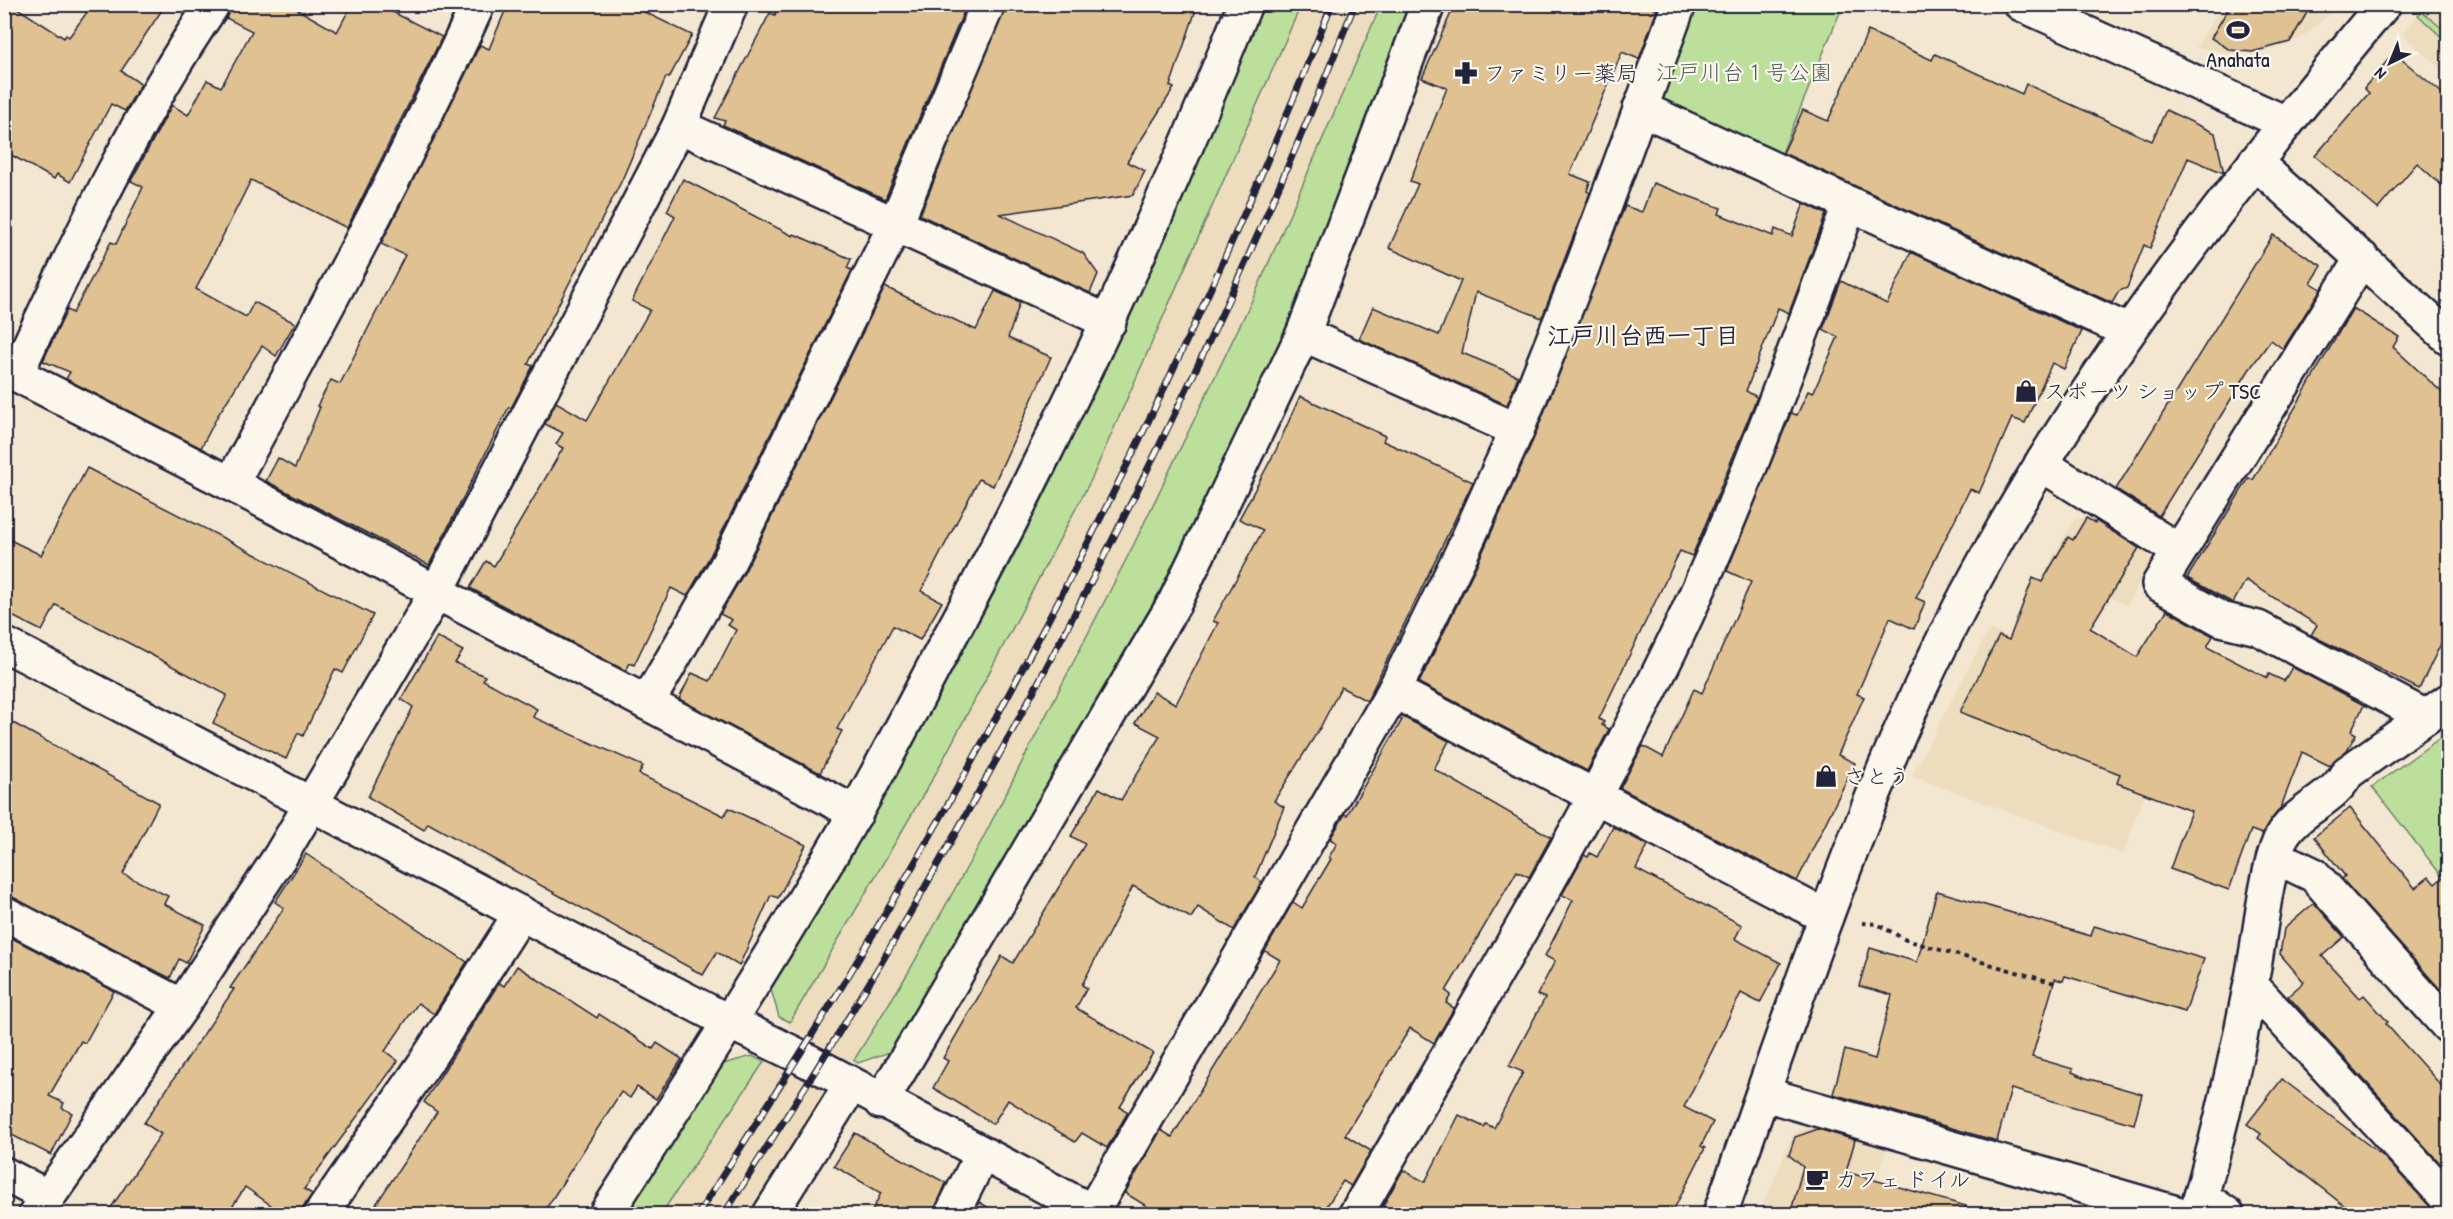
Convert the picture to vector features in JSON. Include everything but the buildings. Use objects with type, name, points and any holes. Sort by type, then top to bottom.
[{"type":"street","points":[[213,4],[150,106],[10,371],[231,484],[856,813]]},
{"type":"street","points":[[231,484],[347,270],[432,105],[477,4]]},
{"type":"street","points":[[647,703],[727,565],[895,225],[988,4]]},
{"type":"street","points":[[606,1215],[731,1023],[856,813],[992,560],[1109,322],[1197,123],[1245,4]]},
{"type":"street","points":[[881,1102],[1175,602],[1303,334],[1428,4]]},
{"type":"street","points":[[4,644],[731,1023],[799,1056],[1084,1211],[1394,691],[1462,552],[1517,430],[1584,265],[1679,4]]},
{"type":"street","points":[[2021,4],[2286,123]]},
{"type":"street","points":[[1720,1215],[1827,915],[1883,774],[1925,679],[1974,579],[2041,464],[2128,331],[2255,162],[2384,4]]},
{"type":"street","points":[[4,1174],[42,1206],[182,1006],[311,804],[436,593],[680,126],[722,8]]},
{"type":"street","points":[[1640,108],[2128,331]]},
{"type":"street","points":[[680,126],[1109,322]]},
{"type":"street","points":[[2255,162],[2448,337]]},
{"type":"street","points":[[1356,1215],[1595,797],[1671,648],[1745,478],[1850,204]]},
{"type":"street","points":[[2362,258],[2159,584],[2221,619],[2258,628],[2437,709]]},
{"type":"street","points":[[1303,334],[1517,430]]},
{"type":"street","points":[[2041,464],[2179,551]]},
{"type":"street","points":[[1394,691],[1827,915]]},
{"type":"street","points":[[2193,1208],[2251,985],[2273,863],[2280,839],[2289,826],[2343,782],[2347,773],[2437,709]]},
{"type":"street","points":[[2273,863],[2291,864],[2314,875],[2448,1026]]},
{"type":"street","points":[[4,913],[182,1006]]},
{"type":"street","points":[[321,1215],[425,1063],[521,913]]},
{"type":"street","points":[[2251,985],[2448,1199]]},
{"type":"street","points":[[770,1215],[851,1086]]},
{"type":"street","points":[[1764,1094],[2193,1208],[2227,1215]]},
{"type":"street","points":[[952,1215],[982,1154]]},
{"type":"path","points":[[1827,915],[1877,924],[1906,940],[2058,984]]},
{"type":"shaded area","points":[[1301,5],[1381,5],[1255,294],[1134,544],[982,840],[908,973],[854,1060],[847,1059],[787,1026],[1092,478]]},
{"type":"shaded area","points":[[2223,5],[2340,5],[2304,36],[2271,50],[2236,54],[2196,47]]},
{"type":"shaded area","points":[[2427,5],[2448,5],[2448,76],[2402,34]]},
{"type":"shaded area","points":[[2093,515],[2146,549],[2151,565],[2126,605],[2046,569],[2074,520]]},
{"type":"shaded area","points":[[1989,629],[2176,704],[2123,854],[1912,776]]},
{"type":"shaded area","points":[[765,1060],[832,1095],[757,1214],[661,1214]]},
{"type":"shaded area","points":[[1813,1124],[1887,1146],[1867,1214],[1759,1214],[1794,1133]]},
{"type":"green space","points":[[1262,5],[1301,5],[1092,478],[936,773],[790,1022],[779,1017],[770,986],[896,772],[1015,554],[1156,256]]},
{"type":"green space","points":[[1381,5],[1412,5],[1303,294],[1172,571],[1135,641],[893,1051],[858,1063],[854,1060],[908,973],[982,840],[1134,544],[1255,294]]},
{"type":"green space","name":"江戸川台１号公園","points":[[1693,5],[1843,5],[1779,160],[1668,110],[1660,93]]},
{"type":"green space","points":[[2422,11],[2448,34],[2448,43],[2418,15]]},
{"type":"green space","points":[[2444,735],[2448,737],[2448,869],[2441,875],[2372,787]]},
{"type":"green space","points":[[752,1056],[764,1062],[661,1214],[624,1214],[723,1064]]},
{"type":"railway","points":[[698,1214],[859,958],[926,843],[1054,610],[1114,491],[1228,250],[1332,4]]},
{"type":"railway","points":[[724,1214],[884,958],[1015,726],[1077,609],[1196,370],[1251,249],[1355,4]]},
{"type":"place","name":"Anahata","points":[[2238,30]]},
{"type":"place","name":"ファミリー薬局","points":[[1466,73]]},
{"type":"place","name":"スポーツ ショップ TSC","points":[[2026,391]]},
{"type":"place","name":"さとう","points":[[1826,776]]},
{"type":"place","name":"カフェ ドイル","points":[[1817,1179]]},
{"type":"district","name":"江戸川台西一丁目","points":[[1643,336]]}]
